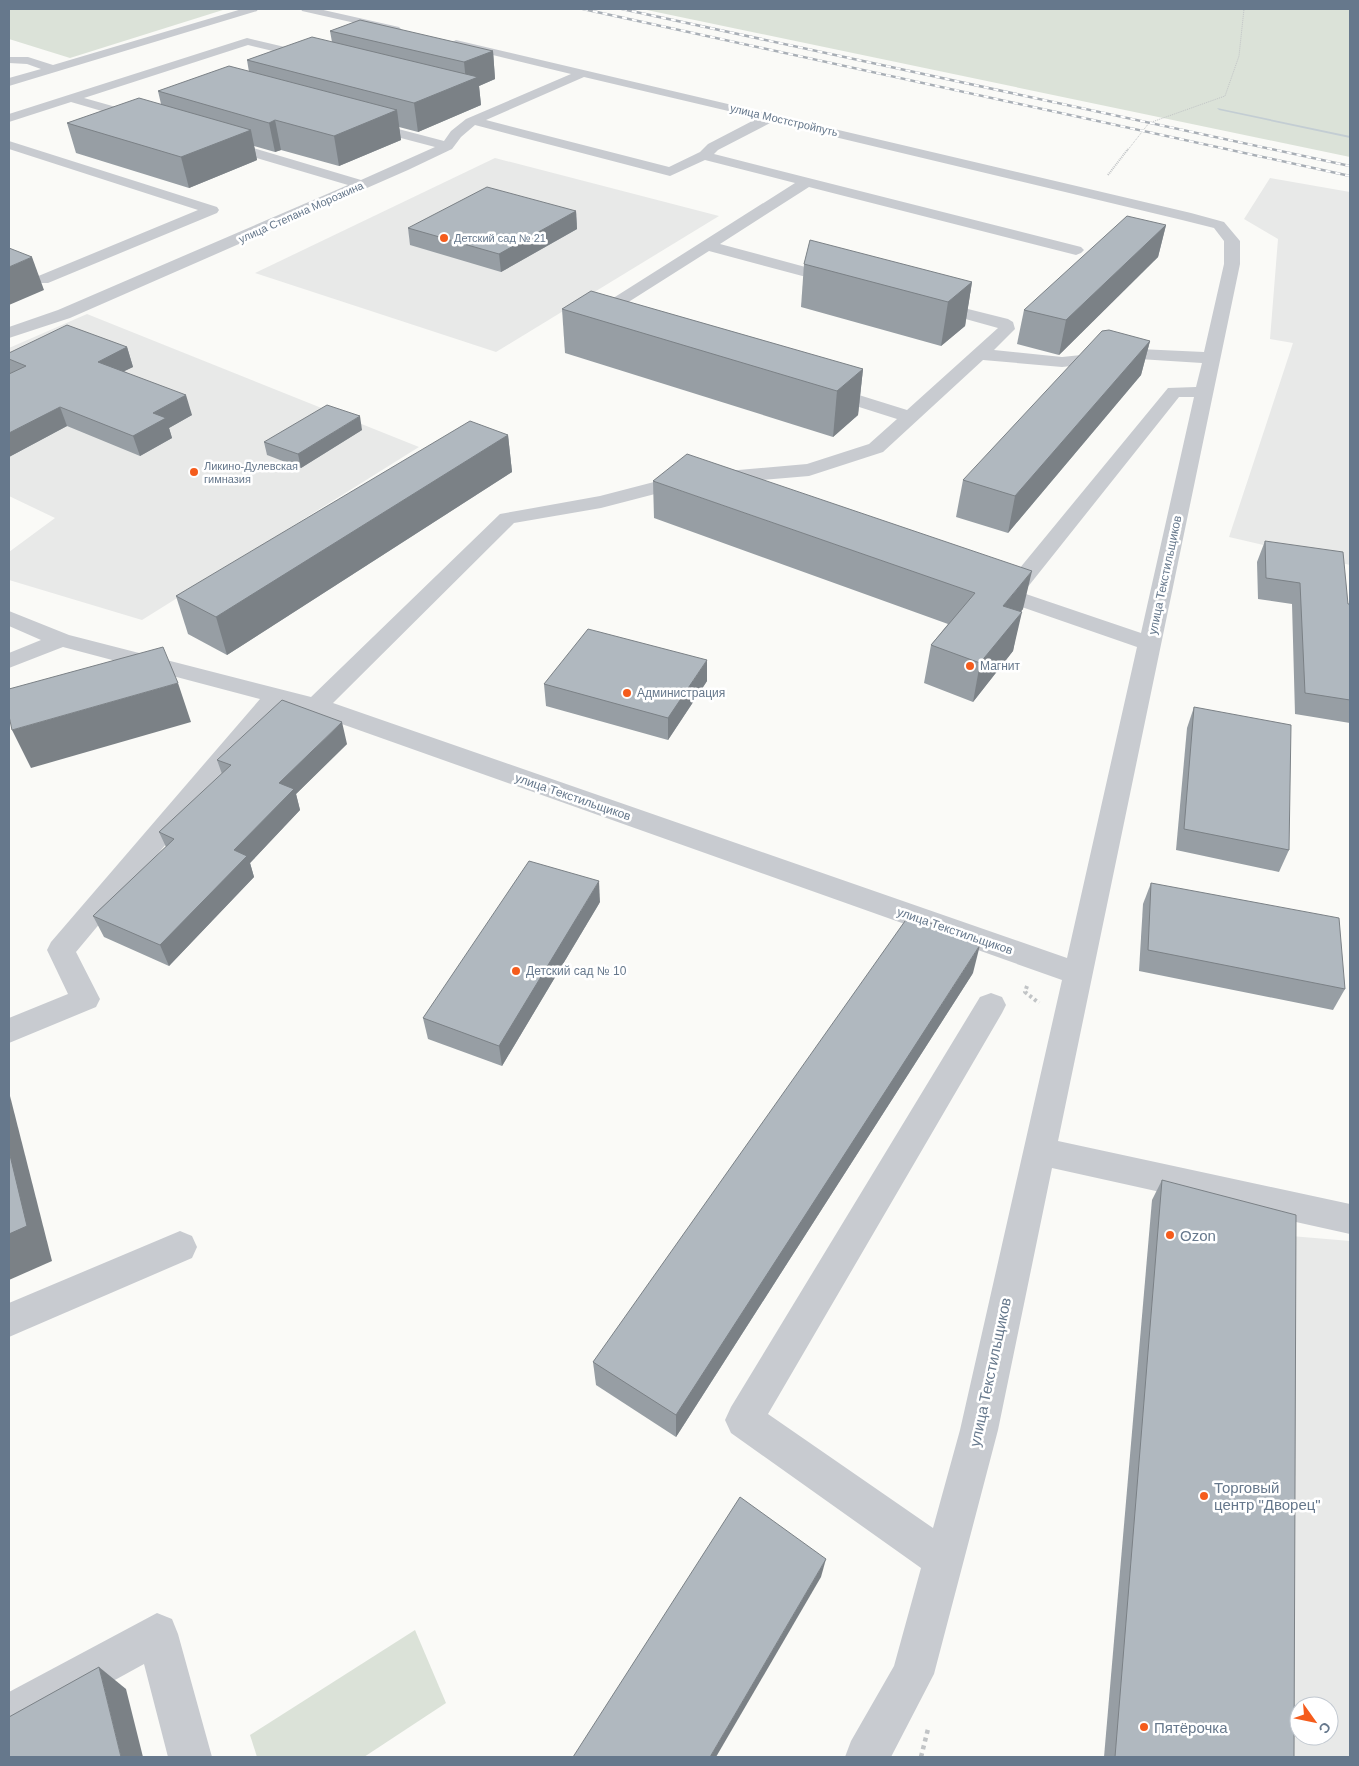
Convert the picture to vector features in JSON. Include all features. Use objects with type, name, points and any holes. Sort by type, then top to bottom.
[{"type":"street","points":[[9,82],[253,9]]},
{"type":"street","points":[[306,9],[408,32]]},
{"type":"street","points":[[9,118],[247,41],[328,61]]},
{"type":"street","name":"улица Мостстройпуть","points":[[447,41],[1186,216],[1218,226],[1232,241],[1232,264]]},
{"type":"street","points":[[9,60],[28,61],[53,69]]},
{"type":"street","name":"улица Степана Морозкина","points":[[9,333],[64,314],[362,185],[446,146],[456,134],[475,120],[583,73]]},
{"type":"street","points":[[71,98],[155,123]]},
{"type":"street","points":[[489,101],[508,106]]},
{"type":"street","points":[[475,120],[670,172],[705,155],[713,147],[771,117]]},
{"type":"street","points":[[353,121],[446,146]]},
{"type":"street","points":[[212,140],[362,185]]},
{"type":"street","points":[[9,144],[212,210],[42,280]]},
{"type":"street","points":[[705,155],[1076,250]]},
{"type":"street","points":[[634,332],[615,327],[608,320],[608,312],[613,305],[807,182]]},
{"type":"street","points":[[706,245],[858,286]]},
{"type":"street","name":"улица Текстильщиков","points":[[867,1757],[913,1674],[979,1430],[1232,264]]},
{"type":"street","points":[[26,273],[60,286]]},
{"type":"street","points":[[79,294],[97,300]]},
{"type":"street","points":[[316,706],[507,518],[601,502],[681,481],[809,470],[876,448],[1007,329],[1007,326],[916,301]]},
{"type":"street","points":[[978,354],[1062,362],[1139,354],[1212,358]]},
{"type":"street","points":[[806,385],[910,417]]},
{"type":"street","points":[[1010,595],[1174,392],[1204,392]]},
{"type":"street","points":[[973,582],[1150,644]]},
{"type":"street","name":"улица Текстильщиков","points":[[9,618],[61,640],[316,706],[1079,974]]},
{"type":"street","points":[[9,660],[61,640]]},
{"type":"street","points":[[9,1031],[85,999],[61,950],[276,696]]},
{"type":"street","points":[[944,1560],[744,1420],[991,1005]]},
{"type":"street","points":[[1039,1151],[1350,1219]]},
{"type":"street","points":[[9,1320],[180,1247]]},
{"type":"street","points":[[9,1716],[157,1634],[190,1757]]},
{"type":"path","points":[[1094,194],[1149,123],[1225,96],[1239,56],[1244,9]]},
{"type":"shaded area","points":[[9,9],[226,9],[70,58],[9,39]]},
{"type":"shaded area","points":[[642,9],[1350,9],[1350,157]]},
{"type":"shaded area","points":[[495,158],[719,216],[496,352],[255,273]]},
{"type":"shaded area","points":[[1270,178],[1350,192],[1350,565],[1229,537],[1293,343],[1270,339],[1278,239],[1244,219]]},
{"type":"shaded area","name":"Ликино-Дулевская гимназия","points":[[87,314],[419,447],[142,620],[9,580],[9,552],[55,518],[9,496],[9,348]]},
{"type":"shaded area","points":[[1291,1236],[1350,1241],[1350,1757],[1287,1757]]},
{"type":"shaded area","points":[[415,1630],[446,1703],[364,1757],[257,1757],[250,1735]]},
{"type":"building","points":[[360,20],[493,51],[464,62],[330,31]]},
{"type":"building","points":[[312,37],[478,77],[414,103],[247,60]]},
{"type":"building","points":[[229,66],[397,110],[334,136],[275,120],[269,123],[158,91]]},
{"type":"building","points":[[139,98],[251,130],[181,157],[67,123]]},
{"type":"building","points":[[487,187],[576,211],[499,254],[408,228]]},
{"type":"building","points":[[1127,216],[1166,225],[1066,320],[1024,310]]},
{"type":"building","points":[[810,240],[972,282],[948,302],[804,264]]},
{"type":"building","points":[[9,248],[32,257],[9,267]]},
{"type":"building","points":[[591,291],[863,369],[837,391],[562,309]]},
{"type":"building","points":[[67,325],[127,347],[98,362],[186,395],[153,413],[166,418],[133,436],[60,407],[9,433],[9,374],[26,366],[9,359],[9,353]]},
{"type":"building","points":[[1109,330],[1150,341],[1015,496],[963,480],[1102,331]]},
{"type":"building","points":[[327,405],[360,416],[298,454],[264,442]]},
{"type":"building","points":[[470,421],[508,435],[216,617],[176,596]]},
{"type":"building","points":[[687,454],[1032,571],[1003,606],[1022,612],[980,663],[931,645],[975,593],[653,481]]},
{"type":"building","points":[[1265,541],[1343,552],[1348,604],[1350,604],[1350,700],[1305,693],[1300,583],[1266,578]]},
{"type":"building","name":"Администрация","points":[[588,629],[707,660],[668,718],[544,684]]},
{"type":"building","points":[[163,647],[178,683],[12,730],[9,716],[9,689]]},
{"type":"building","points":[[282,700],[342,722],[279,783],[294,789],[234,850],[247,856],[160,945],[93,916],[174,839],[159,832],[231,765],[217,760]]},
{"type":"building","points":[[1194,707],[1291,725],[1289,850],[1184,829]]},
{"type":"building","name":"Детский сад № 10","points":[[529,861],[599,881],[499,1046],[423,1018]]},
{"type":"building","points":[[1151,883],[1339,918],[1345,989],[1148,950]]},
{"type":"building","points":[[910,914],[980,945],[676,1415],[593,1362]]},
{"type":"building","points":[[9,1151],[27,1226],[9,1234]]},
{"type":"building","name":"Торговый центр \"Дворец\"","points":[[1162,1180],[1296,1215],[1294,1696],[1289,1696],[1289,1746],[1294,1746],[1294,1757],[1115,1757]]},
{"type":"building","points":[[740,1497],[826,1559],[710,1757],[573,1757]]},
{"type":"building","points":[[99,1667],[121,1757],[9,1757],[9,1717]]},
{"type":"waterway","points":[[1219,109],[1350,137]]},
{"type":"railway","points":[[583,9],[1350,176]]},
{"type":"railway","points":[[622,9],[1350,166]]},
{"type":"place","name":"Детский сад № 21","points":[[444,238]]},
{"type":"place","name":"Ликино-Дулевская гимназия","points":[[194,472]]},
{"type":"place","name":"Магнит","points":[[970,666]]},
{"type":"place","name":"Администрация","points":[[627,693]]},
{"type":"place","name":"Детский сад № 10","points":[[516,971]]},
{"type":"place","name":"Ozon","points":[[1170,1235]]},
{"type":"place","name":"Торговый центр \"Дворец\"","points":[[1204,1496]]},
{"type":"place","name":"Пятёрочка","points":[[1144,1727]]}]
